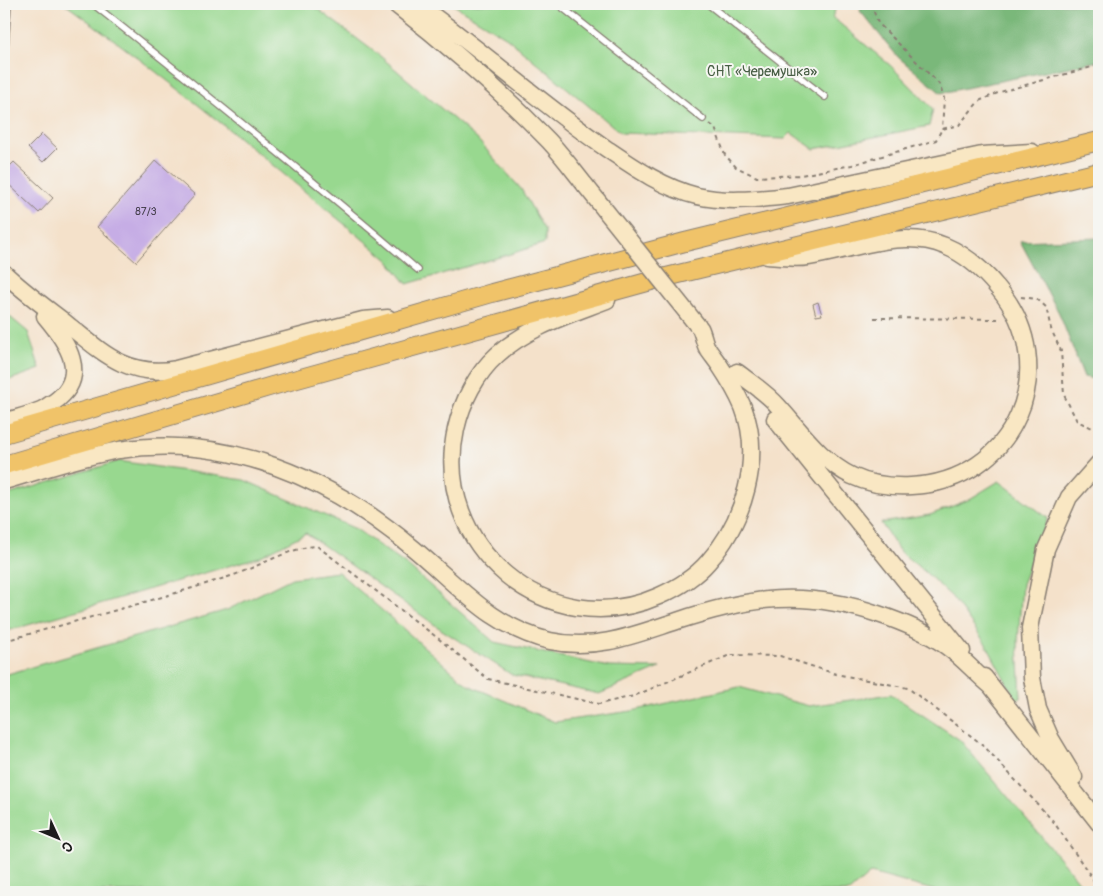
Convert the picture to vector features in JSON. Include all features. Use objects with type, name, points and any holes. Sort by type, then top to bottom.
[{"type":"main road","points":[[395,4],[460,58],[550,142],[1099,821]]},
{"type":"main road","points":[[417,4],[574,126],[638,170],[697,196],[729,200],[757,200],[788,196],[982,155],[1057,151]]},
{"type":"main road","points":[[4,434],[492,293],[685,242],[1099,141]]},
{"type":"main road","points":[[4,465],[263,389],[658,279],[1099,172]]},
{"type":"main road","points":[[737,372],[778,405],[816,449],[834,464],[850,475],[871,483],[888,486],[924,486],[941,482],[975,467],[990,456],[1011,430],[1018,416],[1028,384],[1026,344],[1017,319],[1004,296],[984,273],[960,254],[945,246],[925,240],[900,239],[806,257],[754,256]]},
{"type":"main road","points":[[4,274],[105,355],[128,366],[150,371],[176,369],[362,320],[410,317]]},
{"type":"main road","points":[[658,279],[624,294],[548,322],[527,333],[496,355],[475,380],[468,394],[458,419],[452,444],[451,468],[454,491],[460,512],[484,552],[521,587],[546,599],[568,606],[596,609],[642,604],[668,592],[687,580],[704,566],[718,550],[732,528],[741,508],[748,484],[750,432],[742,406],[721,367],[708,348],[698,326]]},
{"type":"main road","points":[[4,422],[42,410],[65,394],[74,378],[72,357],[56,329],[30,296]]},
{"type":"main road","points":[[4,481],[120,450],[172,447],[228,453],[293,472],[339,496],[414,548],[484,610],[509,626],[541,639],[564,644],[593,645],[740,604],[766,599],[819,599],[851,605],[910,625],[948,647],[991,686]]},
{"type":"main road","points":[[1099,463],[1069,497],[1046,550],[1030,628],[1032,678],[1038,709],[1051,739],[1099,821]]},
{"type":"lane","points":[[4,62],[8,4]]},
{"type":"lane","points":[[93,4],[344,206],[418,270]]},
{"type":"lane","points":[[558,4],[703,119]]},
{"type":"lane","points":[[708,4],[825,97]]},
{"type":"path","points":[[703,119],[715,128],[725,155],[736,167],[757,177],[801,175],[852,165],[936,140],[942,129],[944,98],[939,84],[878,23],[871,4]]},
{"type":"path","points":[[942,129],[958,125],[979,100],[1000,92],[1099,65]]},
{"type":"path","points":[[1004,296],[1037,299],[1046,307],[1051,329],[1061,351],[1064,395],[1077,422],[1099,431]]},
{"type":"path","points":[[874,318],[1017,319]]},
{"type":"path","points":[[4,641],[169,596],[247,571],[305,546],[318,546],[488,679],[599,704],[634,696],[730,655],[780,656],[836,674],[908,688],[983,745],[1053,821],[1099,888]]},
{"type":"green space","points":[[65,4],[311,4],[380,56],[477,139],[521,189],[545,231],[545,243],[407,284],[388,260],[269,162],[107,34]]},
{"type":"green space","name":"СНТ «Черемушка»","points":[[452,4],[838,4],[832,17],[891,66],[933,109],[929,126],[814,149],[791,133],[785,139],[621,133],[507,38]]},
{"type":"green space","points":[[862,4],[1099,4],[1099,61],[941,93],[898,57],[860,11]]},
{"type":"green space","points":[[1099,238],[1099,380],[1084,377],[1059,313],[1020,241]]},
{"type":"green space","points":[[4,312],[28,332],[40,369],[4,382]]},
{"type":"green space","points":[[119,461],[244,480],[356,529],[409,567],[494,642],[609,667],[660,668],[599,694],[512,675],[442,630],[306,533],[259,557],[4,632],[4,496]]},
{"type":"green space","points":[[999,481],[1048,518],[1022,584],[1018,642],[1021,698],[1016,700],[986,644],[952,597],[900,552],[881,523],[930,515],[968,500]]},
{"type":"green space","points":[[338,572],[468,685],[555,722],[632,711],[739,687],[809,706],[891,694],[960,740],[1088,892],[940,892],[871,873],[849,892],[4,892],[4,675],[227,610],[292,578]]},
{"type":"building","points":[[42,134],[57,148],[43,162],[28,148]]},
{"type":"building","points":[[156,160],[195,195],[136,262],[97,227]]},
{"type":"building","points":[[14,162],[53,198],[39,213],[4,180],[4,172]]},
{"type":"building","points":[[818,302],[822,315],[816,316],[813,304]]}]
